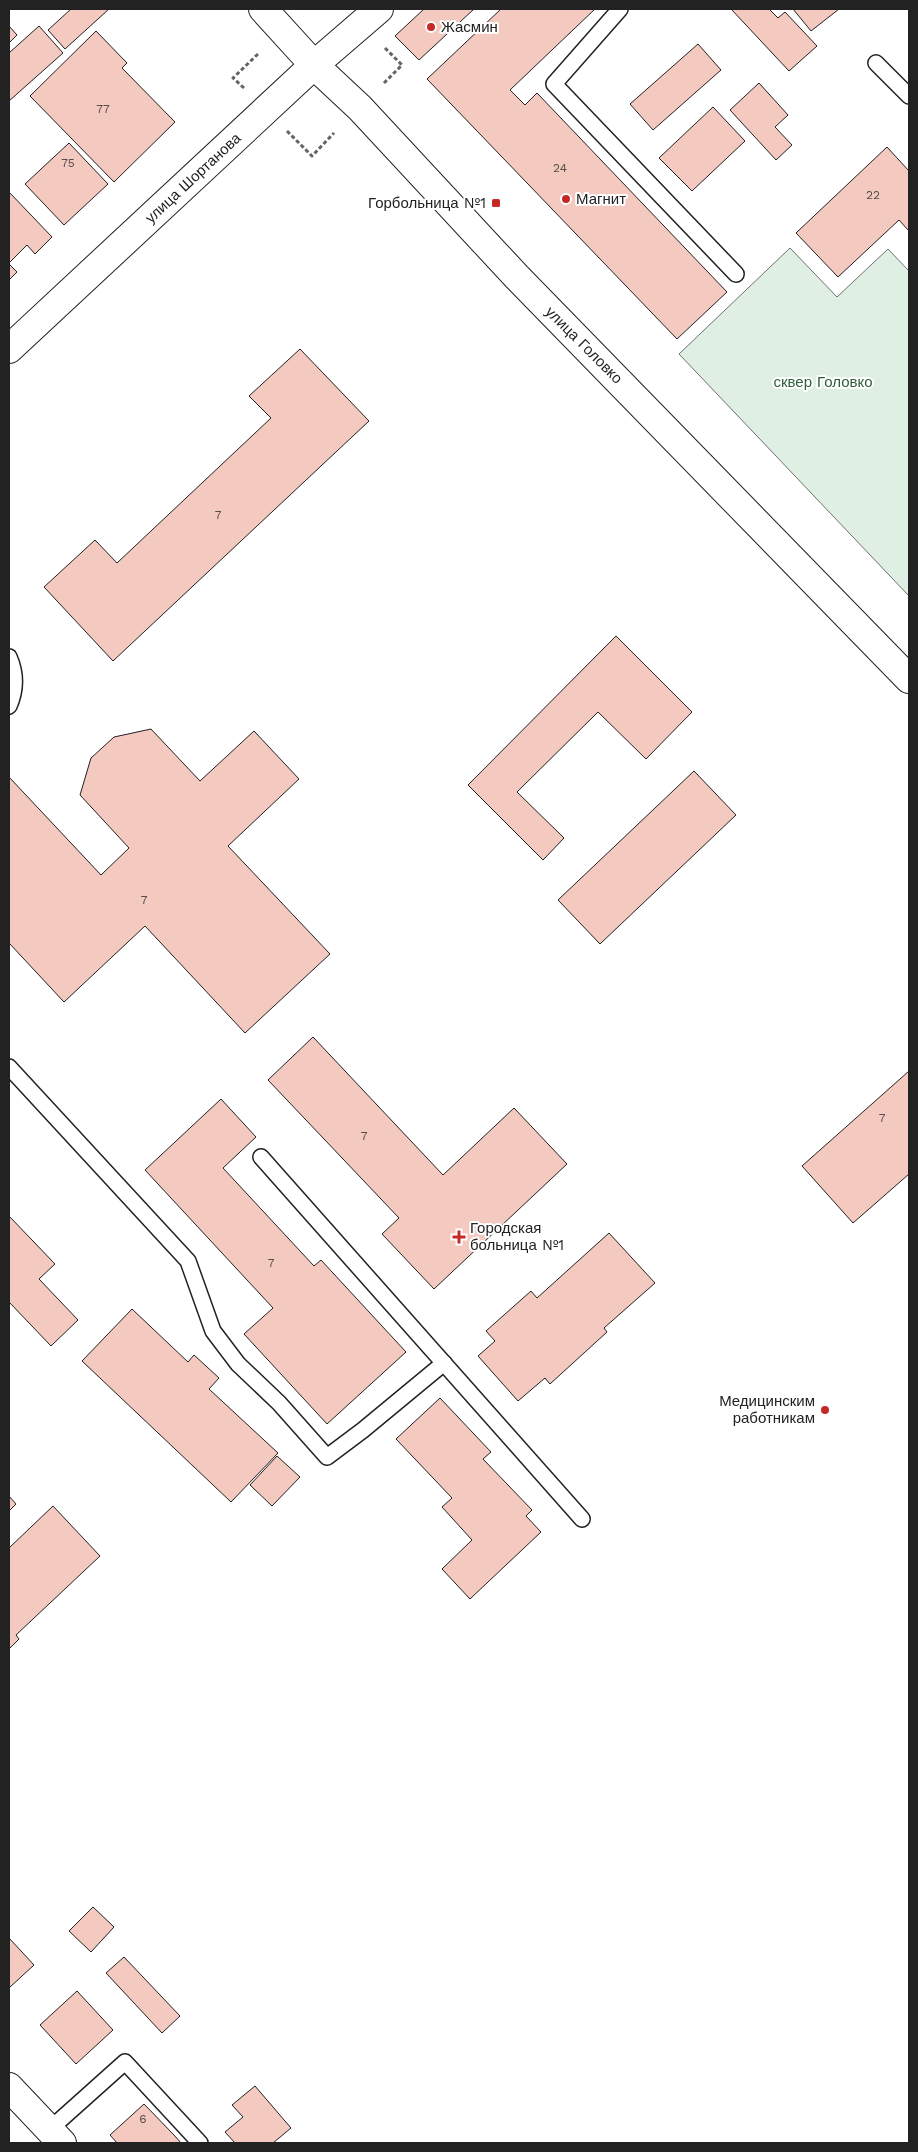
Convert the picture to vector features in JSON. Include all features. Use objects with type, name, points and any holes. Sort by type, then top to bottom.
[{"type":"street","name":"улица Головко","points":[[262,9],[314,64],[360,108],[517,277],[909,679]]},
{"type":"street","name":"улица Шортанова","points":[[9,349],[314,64],[379,9]]},
{"type":"street","points":[[9,2087],[56,2137]]},
{"type":"lane","points":[[620,9],[554,84],[736,274]]},
{"type":"lane","points":[[876,62],[909,96]]},
{"type":"lane","points":[[9,657],[14,667],[14,695],[9,706]]},
{"type":"lane","points":[[9,1067],[188,1262],[213,1331],[238,1364],[279,1403],[327,1457],[444,1363]]},
{"type":"lane","points":[[261,1157],[582,1520]]},
{"type":"lane","points":[[56,2137],[125,2062],[200,2143]]},
{"type":"path","points":[[384,83],[402,65],[385,48]]},
{"type":"path","points":[[248,92],[233,78],[259,53]]},
{"type":"path","points":[[286,130],[312,156],[334,133]]},
{"type":"green space","name":"сквер Головко","points":[[790,248],[837,297],[888,249],[909,271],[909,596],[679,354]]},
{"type":"building","points":[[71,9],[109,9],[65,49],[48,30]]},
{"type":"building","points":[[424,9],[474,9],[419,60],[395,36]]},
{"type":"building","points":[[501,9],[595,9],[510,90],[525,105],[537,93],[727,292],[677,339],[427,79]]},
{"type":"building","points":[[731,9],[769,9],[778,18],[785,12],[817,46],[789,71]]},
{"type":"building","points":[[793,9],[839,9],[811,31]]},
{"type":"building","points":[[9,26],[17,35],[9,43]]},
{"type":"building","points":[[39,26],[63,53],[9,101],[9,53]]},
{"type":"building","points":[[96,31],[127,63],[122,68],[175,122],[114,182],[30,96]]},
{"type":"building","points":[[698,44],[721,70],[653,130],[630,104]]},
{"type":"building","points":[[759,83],[788,115],[775,127],[792,145],[776,160],[730,110]]},
{"type":"building","points":[[713,107],[745,141],[692,191],[659,158]]},
{"type":"building","points":[[69,143],[108,184],[64,225],[25,184]]},
{"type":"building","points":[[887,147],[909,171],[909,231],[899,220],[838,277],[796,233]]},
{"type":"building","points":[[9,192],[52,237],[35,254],[27,245],[9,263]]},
{"type":"building","points":[[9,264],[17,272],[9,280]]},
{"type":"building","points":[[300,349],[369,421],[113,661],[44,587],[95,540],[117,563],[271,418],[249,396]]},
{"type":"building","points":[[616,636],[692,712],[646,759],[598,712],[517,792],[564,838],[543,860],[468,785]]},
{"type":"building","points":[[151,729],[200,781],[254,731],[299,779],[228,846],[330,954],[245,1033],[145,926],[64,1002],[9,943],[9,777],[101,875],[129,848],[80,795],[91,758],[114,737]]},
{"type":"building","points":[[694,771],[736,815],[600,944],[558,900]]},
{"type":"building","points":[[313,1037],[443,1175],[514,1108],[567,1164],[434,1289],[382,1234],[399,1218],[268,1080]]},
{"type":"building","points":[[909,1071],[909,1174],[853,1223],[802,1166]]},
{"type":"building","points":[[221,1099],[256,1137],[223,1168],[314,1266],[321,1260],[406,1352],[327,1424],[244,1334],[273,1308],[145,1170]]},
{"type":"building","points":[[9,1216],[55,1264],[39,1279],[78,1320],[51,1346],[9,1302]]},
{"type":"building","points":[[609,1233],[655,1283],[604,1328],[607,1332],[550,1384],[545,1378],[518,1401],[478,1356],[495,1341],[486,1331],[531,1291],[537,1298]]},
{"type":"building","points":[[132,1309],[188,1362],[194,1355],[219,1378],[209,1389],[278,1453],[231,1502],[82,1361]]},
{"type":"building","points":[[440,1398],[491,1452],[483,1459],[532,1510],[526,1516],[541,1532],[470,1599],[442,1569],[472,1540],[442,1507],[452,1498],[396,1439]]},
{"type":"building","points":[[277,1456],[300,1477],[272,1506],[250,1485]]},
{"type":"building","points":[[9,1496],[16,1504],[9,1511]]},
{"type":"building","points":[[53,1506],[100,1556],[16,1635],[19,1639],[9,1649],[9,1548]]},
{"type":"building","points":[[93,1907],[114,1927],[91,1952],[69,1931]]},
{"type":"building","points":[[9,1938],[34,1965],[9,1988]]},
{"type":"building","points":[[124,1957],[180,2016],[162,2033],[106,1973]]},
{"type":"building","points":[[77,1991],[113,2030],[76,2064],[40,2025]]},
{"type":"building","points":[[255,2086],[291,2128],[273,2143],[235,2143],[225,2132],[243,2117],[232,2105]]},
{"type":"building","points":[[144,2104],[181,2143],[117,2143],[110,2135]]},
{"type":"place","name":"Жасмин","points":[[431,27]]},
{"type":"place","name":"Магнит","points":[[566,199]]},
{"type":"place","name":"Горбольница №1","points":[[496,203]]},
{"type":"place","name":"Городская больница №1","points":[[459,1237]]},
{"type":"place","name":"Медицинским работникам","points":[[825,1410]]}]
